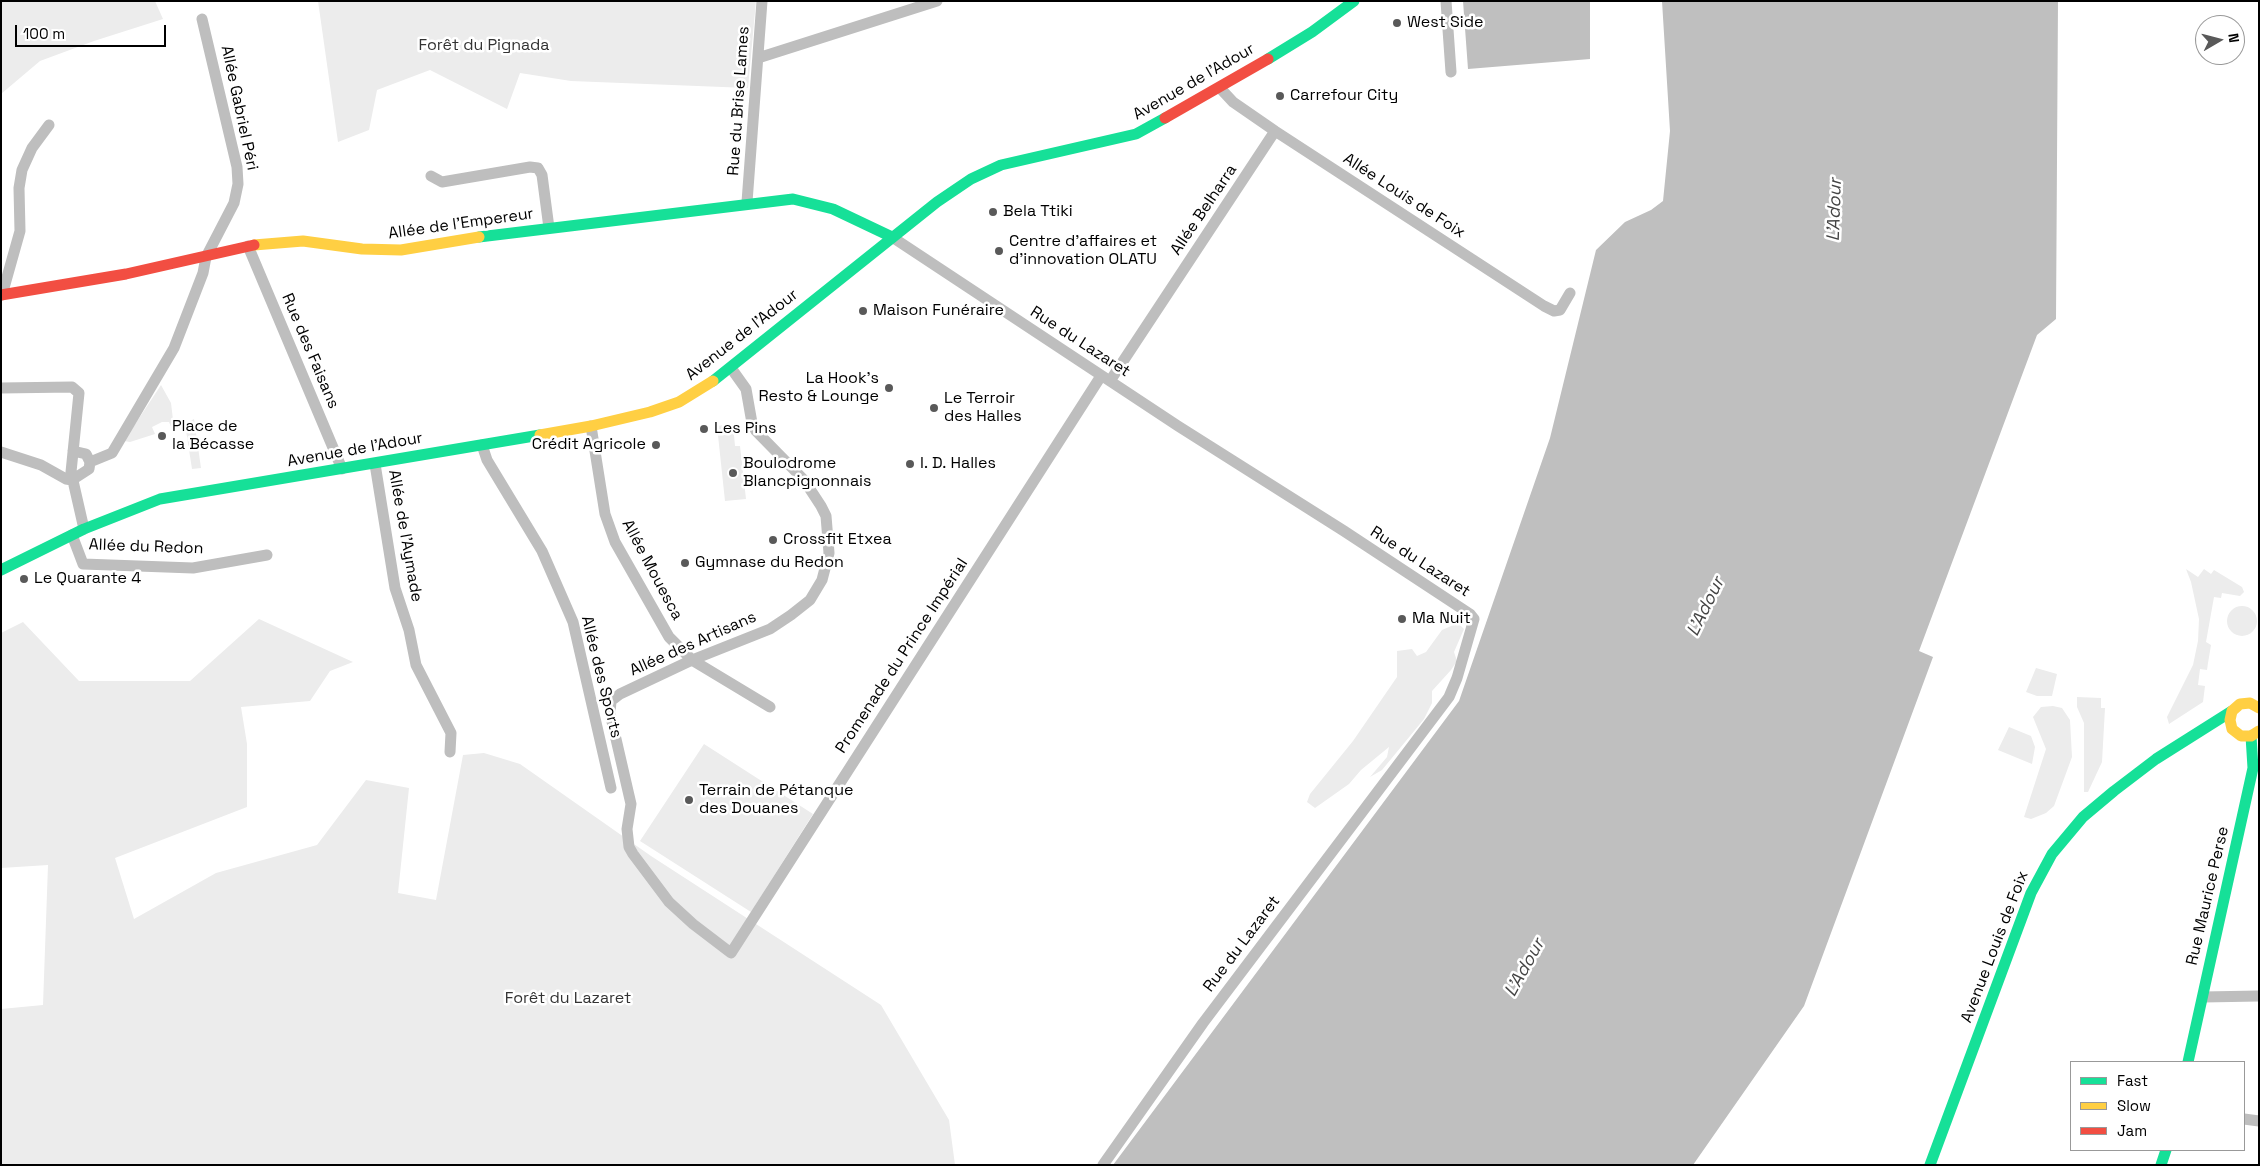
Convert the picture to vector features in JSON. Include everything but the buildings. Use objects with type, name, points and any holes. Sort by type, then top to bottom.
[{"type":"main road","name":"Avenue de l'Adour","points":[[1,570],[72,534],[160,500],[591,426],[650,412],[680,402],[731,368],[892,237],[961,185],[989,170],[1022,160],[1136,134],[1220,88],[1312,32],[1354,1]]},
{"type":"main road","name":"Allée de l'Empereur","points":[[2,295],[126,274],[248,246],[303,241],[362,249],[401,250],[549,228],[748,202],[793,199],[812,203],[854,218],[892,237]]},
{"type":"main road","points":[[2255,734],[2236,733],[2230,724],[2232,711],[2245,703],[2259,708]]},
{"type":"main road","name":"Avenue Louis de Foix","points":[[1930,1165],[2031,893],[2047,862],[2083,817],[2114,791],[2156,759],[2232,711]]},
{"type":"main road","points":[[2214,723],[2230,724]]},
{"type":"main road","name":"Rue Maurice Perse","points":[[2188,1061],[2253,768],[2255,734]]},
{"type":"main road","points":[[2162,1165],[2166,1151]]},
{"type":"street","name":"Rue du Brise Lames","points":[[748,202],[762,1]]},
{"type":"street","points":[[758,58],[936,1]]},
{"type":"street","points":[[1446,1],[1452,72]]},
{"type":"street","name":"Allée Gabriel Péri","points":[[90,462],[112,453],[174,348],[203,273],[206,257],[234,203],[238,184],[237,167],[202,19]]},
{"type":"street","name":"Allée Louis de Foix","points":[[1220,88],[1233,102],[1275,131],[1544,306],[1554,311],[1560,310],[1570,293]]},
{"type":"street","points":[[2,295],[20,231],[19,188],[22,170],[32,148],[48,125]]},
{"type":"street","name":"Allée Belharra","points":[[1106,379],[1275,131]]},
{"type":"street","points":[[431,176],[442,182],[530,167],[538,168],[542,175],[549,228]]},
{"type":"street","name":"Rue du Lazaret","points":[[892,237],[1106,379],[1344,531],[1470,614],[1474,620],[1460,668],[1448,697],[1203,1023],[1103,1165]]},
{"type":"street","name":"Rue des Faisans","points":[[248,246],[342,469]]},
{"type":"street","name":"Allée des Artisans","points":[[731,368],[746,389],[752,423],[756,431],[804,480],[826,516],[829,553],[822,580],[810,600],[791,615],[770,628],[692,660],[620,694],[611,701],[610,713],[631,804],[627,829],[629,847],[669,902],[731,954]]},
{"type":"street","name":"Promenade du Prince Impérial","points":[[731,954],[1106,379]]},
{"type":"street","points":[[1,388],[72,387],[79,393],[72,480],[84,529]]},
{"type":"street","name":"Allée Mouesca","points":[[591,426],[605,514],[615,542],[670,637],[692,660],[770,707]]},
{"type":"street","name":"Allée des Sports","points":[[482,445],[487,460],[542,552],[573,622],[611,788]]},
{"type":"street","points":[[1,452],[41,464],[66,479],[72,480],[89,469],[90,462],[86,454],[74,451]]},
{"type":"street","name":"Allée de l'Aymade","points":[[376,464],[394,588],[409,630],[416,665],[451,733],[450,752]]},
{"type":"street","name":"Allée du Redon","points":[[72,534],[83,564],[194,568],[267,555]]},
{"type":"street","points":[[2202,997],[2259,996]]},
{"type":"street","points":[[2245,1118],[2259,1121]]},
{"type":"green space","points":[[1,1],[155,1],[163,19],[40,61],[1,94]]},
{"type":"green space","name":"Forêt du Pignada","points":[[318,1],[756,1],[748,88],[571,81],[520,73],[507,109],[430,70],[377,90],[369,130],[338,142]]},
{"type":"green space","points":[[161,385],[171,403],[174,428],[172,429],[169,422],[162,422],[152,427],[155,434],[130,442],[124,441]]},
{"type":"green space","points":[[194,419],[201,468],[192,469],[185,424]]},
{"type":"green space","name":"Boulodrome Blancpignonnais","points":[[733,424],[735,446],[740,446],[746,499],[725,501],[717,426]]},
{"type":"green space","points":[[2186,569],[2198,577],[2204,569],[2211,574],[2214,570],[2242,587],[2244,592],[2240,596],[2222,593],[2221,598],[2214,597],[2206,642],[2211,645],[2207,670],[2200,669],[2198,685],[2205,686],[2203,702],[2169,724],[2167,717],[2193,665],[2198,641],[2199,619],[2191,582]]},
{"type":"green space","points":[[2242,606],[2252,611],[2257,621],[2252,631],[2242,636],[2232,631],[2227,621],[2232,611]]},
{"type":"green space","name":"Forêt du Lazaret","points":[[259,619],[353,662],[330,671],[310,701],[241,707],[247,744],[247,807],[115,858],[134,919],[216,873],[317,845],[366,780],[409,788],[398,893],[436,900],[463,755],[484,753],[520,764],[651,856],[881,1005],[949,1120],[955,1165],[1,1165],[1,1009],[43,1005],[48,865],[1,868],[1,633],[23,622],[79,681],[190,681]]},
{"type":"green space","points":[[1458,623],[1464,629],[1454,652],[1457,661],[1432,691],[1432,703],[1424,719],[1382,770],[1370,777],[1387,757],[1389,747],[1361,770],[1349,784],[1315,808],[1307,802],[1310,794],[1353,741],[1397,677],[1397,651],[1412,649],[1417,656],[1426,652],[1442,630]]},
{"type":"green space","points":[[2036,668],[2057,674],[2052,696],[2037,696],[2026,692]]},
{"type":"green space","points":[[2077,697],[2101,698],[2101,708],[2105,708],[2102,762],[2088,792],[2084,792],[2084,723],[2077,707]]},
{"type":"green space","points":[[2053,706],[2062,708],[2070,720],[2072,757],[2054,806],[2046,813],[2031,819],[2024,817],[2046,749],[2033,717],[2041,707]]},
{"type":"green space","points":[[2009,727],[2031,736],[2035,747],[2032,764],[1998,750]]},
{"type":"green space","points":[[704,744],[813,814],[751,912],[640,841]]},
{"type":"water","points":[[1463,1],[1590,1],[1590,59],[1468,69]]},
{"type":"water","name":"L'Adour","points":[[1662,1],[2058,1],[2056,319],[2037,335],[1919,651],[1933,657],[1804,1006],[1693,1165],[1113,1165],[1459,701],[1550,438],[1596,250],[1625,222],[1651,210],[1663,201],[1670,131]]},
{"type":"traffic: fast","points":[[1268,59],[1312,32],[1354,1]]},
{"type":"traffic: fast","points":[[713,381],[937,202],[971,179],[1001,165],[1136,134],[1165,118]]},
{"type":"traffic: fast","points":[[479,237],[793,199],[833,209],[892,237]]},
{"type":"traffic: fast","points":[[1,570],[84,529],[160,499],[540,435]]},
{"type":"traffic: fast","points":[[1930,1165],[2031,893],[2052,854],[2083,817],[2114,791],[2156,759],[2232,711]]},
{"type":"traffic: fast","points":[[2188,1061],[2253,768],[2251,736]]},
{"type":"traffic: fast","points":[[2161,1165],[2166,1151]]},
{"type":"traffic: slow","points":[[254,245],[303,241],[362,249],[401,250],[479,237]]},
{"type":"traffic: slow","points":[[540,435],[591,426],[650,412],[679,402],[713,381]]},
{"type":"traffic: slow","points":[[2259,708],[2250,703],[2240,704],[2232,711],[2230,720],[2232,729],[2241,736],[2251,736],[2259,731]]},
{"type":"traffic: jam","points":[[1165,118],[1268,59]]},
{"type":"traffic: jam","points":[[1,295],[126,274],[254,245]]},
{"type":"place","name":"West Side","points":[[1397,23]]},
{"type":"place","name":"Carrefour City","points":[[1280,96]]},
{"type":"place","name":"Bela Ttiki","points":[[993,212]]},
{"type":"place","name":"Centre d’affaires et d’innovation OLATU","points":[[999,251]]},
{"type":"place","name":"Maison Funéraire","points":[[863,311]]},
{"type":"place","name":"La Hook's Resto & Lounge","points":[[889,388]]},
{"type":"place","name":"Le Terroir des Halles","points":[[934,408]]},
{"type":"place","name":"Les Pins","points":[[704,429]]},
{"type":"place","name":"Place de la Bécasse","points":[[162,436]]},
{"type":"place","name":"Crédit Agricole","points":[[656,445]]},
{"type":"place","name":"I. D. Halles","points":[[910,464]]},
{"type":"place","name":"Boulodrome Blancpignonnais","points":[[733,473]]},
{"type":"place","name":"Crossfit Etxea","points":[[773,540]]},
{"type":"place","name":"Gymnase du Redon","points":[[685,563]]},
{"type":"place","name":"Le Quarante 4","points":[[24,579]]},
{"type":"place","name":"Ma Nuit","points":[[1402,619]]},
{"type":"place","name":"Terrain de Pétanque des Douanes","points":[[689,800]]}]
